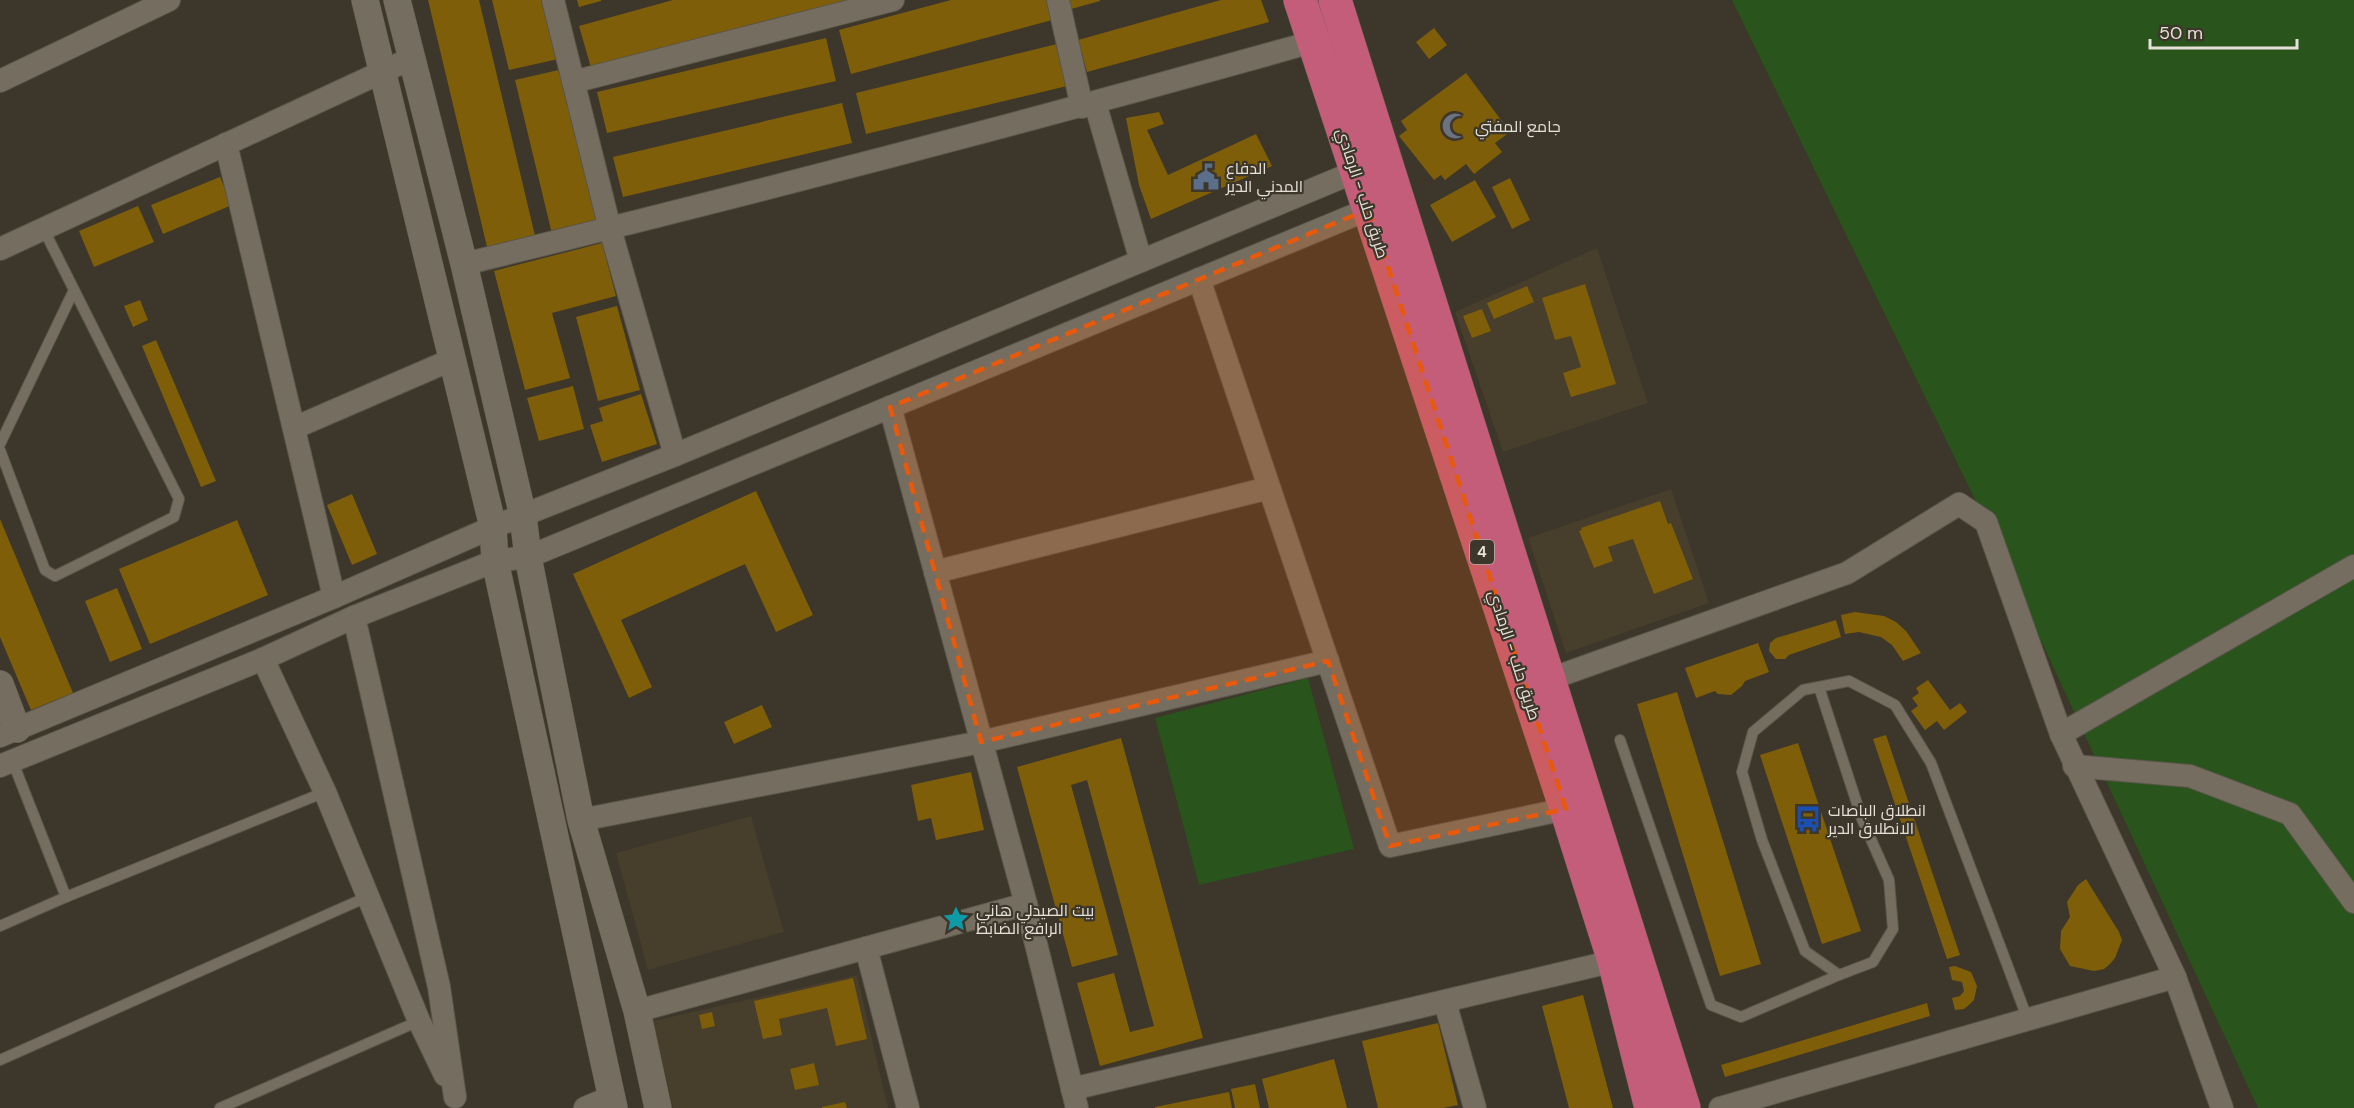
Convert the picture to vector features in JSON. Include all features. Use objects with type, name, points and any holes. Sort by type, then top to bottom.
[{"type":"highway","name":"طريق حلب - الرمادي","points":[[1300,0],[1312,42],[1370,166]]},
{"type":"highway","name":"طريق حلب - الرمادي","points":[[1335,0],[1370,166],[1614,961],[1651,1108]]},
{"type":"highway","name":"طريق حلب - الرمادي","points":[[1382,204],[1550,679],[1684,1108]]},
{"type":"street","points":[[0,81],[169,0]]},
{"type":"street","points":[[365,0],[493,527],[495,561],[613,1103],[585,1108]]},
{"type":"street","points":[[397,0],[410,59],[464,264],[523,516],[528,557],[581,820],[637,1011],[658,1108]]},
{"type":"street","points":[[553,0],[610,229],[675,455]]},
{"type":"street","points":[[573,82],[893,0]]},
{"type":"street","points":[[1058,0],[1089,105],[1141,261]]},
{"type":"street","points":[[464,264],[610,229],[1089,105],[1312,42]]},
{"type":"street","points":[[0,249],[410,59]]},
{"type":"street","points":[[226,144],[334,597]]},
{"type":"street","points":[[0,684],[9,732],[334,597],[493,527],[675,455],[1370,166]]},
{"type":"street","points":[[6,763],[263,659],[354,617],[495,561],[528,557],[1382,204]]},
{"type":"street","points":[[1199,279],[1390,846],[1566,809]]},
{"type":"street","points":[[294,428],[451,360]]},
{"type":"street","points":[[890,407],[1026,904],[1075,1099],[1445,1002],[1614,961]]},
{"type":"street","points":[[935,572],[1269,488]]},
{"type":"street","points":[[1550,679],[1847,573],[1959,504],[1986,522],[2061,734],[2074,766],[2175,977],[2222,1108]]},
{"type":"street","points":[[2061,734],[2354,566]]},
{"type":"street","points":[[354,617],[439,987],[457,1102]]},
{"type":"street","points":[[263,659],[325,792],[418,1021],[457,1102]]},
{"type":"street","points":[[581,820],[981,742],[1328,661]]},
{"type":"street","points":[[2074,766],[2190,776],[2290,814],[2354,902]]},
{"type":"street","points":[[637,1011],[1026,904]]},
{"type":"street","points":[[866,948],[908,1108]]},
{"type":"street","points":[[1720,1108],[2175,977]]},
{"type":"street","points":[[1445,1002],[1475,1108]]},
{"type":"lane","points":[[0,450],[45,570],[56,576],[174,517],[179,499],[43,228]]},
{"type":"lane","points":[[0,444],[74,290]]},
{"type":"lane","points":[[1839,975],[1805,951],[1762,840],[1742,771],[1753,732],[1803,690],[1849,681],[1896,705],[1931,763],[2028,1020]]},
{"type":"lane","points":[[1620,740],[1711,1005],[1741,1017],[1873,962],[1893,929],[1889,880],[1862,819],[1819,687]]},
{"type":"lane","points":[[6,763],[66,897]]},
{"type":"lane","points":[[0,926],[325,792]]},
{"type":"lane","points":[[0,1060],[367,897]]},
{"type":"lane","points":[[220,1108],[418,1021]]},
{"type":"highlighted area","points":[[1369,209],[1566,809],[1390,846],[1328,661],[981,742],[890,407]]},
{"type":"shaded area","points":[[1597,248],[1648,403],[1503,452],[1455,312]]},
{"type":"shaded area","points":[[1671,489],[1709,603],[1566,653],[1528,538]]},
{"type":"shaded area","points":[[751,816],[784,932],[648,970],[616,853]]},
{"type":"shaded area","points":[[857,975],[888,1108],[673,1108],[653,1021]]},
{"type":"green space","points":[[1732,0],[2354,0],[2354,1108],[2258,1108],[1986,522]]},
{"type":"green space","points":[[1308,678],[1354,849],[1199,885],[1155,718]]},
{"type":"building","points":[[428,0],[479,0],[536,240],[488,251]]},
{"type":"building","points":[[492,0],[544,0],[558,59],[509,70]]},
{"type":"building","points":[[577,0],[601,0],[601,1],[579,7]]},
{"type":"building","points":[[673,0],[846,1],[592,71],[579,26]]},
{"type":"building","points":[[951,0],[1051,0],[1056,19],[851,74],[839,30]]},
{"type":"building","points":[[1068,0],[1100,0],[1100,1],[1071,9]]},
{"type":"building","points":[[1221,0],[1261,0],[1269,22],[1087,72],[1078,40]]},
{"type":"building","points":[[1434,28],[1447,45],[1429,59],[1416,42]]},
{"type":"building","points":[[826,38],[836,81],[607,133],[597,92]]},
{"type":"building","points":[[1057,44],[1067,86],[866,134],[856,93]]},
{"type":"building","points":[[563,69],[600,223],[552,234],[515,80]]},
{"type":"building","name":"جامع المفتي","points":[[1466,73],[1510,132],[1495,143],[1502,152],[1474,174],[1466,164],[1445,180],[1441,175],[1434,180],[1399,136],[1407,130],[1401,121]]},
{"type":"building","points":[[842,103],[852,143],[623,197],[613,157]]},
{"type":"building","points":[[1159,112],[1164,124],[1147,130],[1168,175],[1256,134],[1272,166],[1151,219],[1139,185],[1126,118]]},
{"type":"building","points":[[220,177],[232,205],[163,234],[151,205]]},
{"type":"building","points":[[1510,178],[1530,220],[1512,229],[1492,187]]},
{"type":"building","points":[[1475,180],[1496,217],[1452,242],[1430,205]]},
{"type":"building","points":[[138,206],[154,242],[94,267],[79,231]]},
{"type":"building","points":[[602,243],[616,296],[552,313],[570,378],[525,390],[494,271]]},
{"type":"building","points":[[1585,284],[1616,384],[1571,397],[1563,373],[1581,367],[1571,336],[1555,340],[1542,298]]},
{"type":"building","points":[[1527,286],[1534,302],[1494,319],[1487,303]]},
{"type":"building","points":[[140,300],[148,320],[133,327],[124,306]]},
{"type":"building","points":[[617,306],[640,390],[598,401],[576,317]]},
{"type":"building","points":[[1482,309],[1491,331],[1472,338],[1463,316]]},
{"type":"building","points":[[156,340],[216,481],[201,487],[142,346]]},
{"type":"building","points":[[573,386],[584,429],[539,441],[527,398]]},
{"type":"building","points":[[641,394],[657,444],[602,462],[590,425],[603,421],[599,408]]},
{"type":"building","points":[[756,491],[813,615],[776,632],[745,564],[621,620],[652,687],[629,698],[573,574]]},
{"type":"building","points":[[352,494],[377,554],[352,565],[327,505]]},
{"type":"building","points":[[1660,501],[1693,579],[1654,594],[1633,539],[1608,547],[1613,561],[1594,568],[1579,531],[1582,530],[1581,528]]},
{"type":"building","points":[[0,519],[73,693],[31,710],[0,637]]},
{"type":"building","points":[[237,520],[268,595],[150,644],[119,569]]},
{"type":"building","points":[[117,588],[142,649],[110,662],[85,601]]},
{"type":"building","points":[[1855,612],[1884,616],[1896,622],[1906,631],[1921,653],[1903,661],[1892,645],[1881,637],[1859,632],[1845,634],[1841,615]]},
{"type":"building","points":[[1836,620],[1841,637],[1789,655],[1785,659],[1776,659],[1769,651],[1770,643],[1776,638]]},
{"type":"building","points":[[1758,643],[1769,672],[1745,681],[1731,695],[1718,694],[1715,691],[1696,698],[1685,668]]},
{"type":"building","points":[[1928,680],[1950,710],[1960,703],[1967,712],[1944,730],[1937,721],[1925,730],[1911,711],[1918,706],[1912,698],[1919,693],[1916,688]]},
{"type":"building","points":[[1677,692],[1761,964],[1720,976],[1637,704]]},
{"type":"building","points":[[762,705],[772,727],[734,744],[724,722]]},
{"type":"building","points":[[1886,735],[1960,955],[1947,959],[1873,739]]},
{"type":"building","points":[[1121,738],[1203,1038],[1100,1066],[1077,983],[1114,973],[1130,1032],[1154,1026],[1087,780],[1071,785],[1118,955],[1072,967],[1017,767]]},
{"type":"building","points":[[1798,743],[1861,931],[1822,944],[1760,755]]},
{"type":"building","points":[[971,772],[984,830],[936,840],[931,818],[918,821],[911,785]]},
{"type":"building","points":[[2086,879],[2122,940],[2110,964],[2104,969],[2094,971],[2070,966],[2060,949],[2061,931],[2070,917],[2067,902],[2078,885]]},
{"type":"building","points":[[1955,966],[1971,972],[1977,986],[1974,1000],[1964,1009],[1955,1010],[1952,998],[1960,996],[1964,991],[1962,982],[1952,980],[1949,967]]},
{"type":"building","points":[[853,978],[867,1039],[836,1046],[827,1008],[779,1019],[782,1035],[763,1039],[754,1001]]},
{"type":"building","points":[[1583,995],[1613,1108],[1569,1108],[1542,1006]]},
{"type":"building","points":[[1927,1003],[1930,1016],[1725,1077],[1721,1065]]},
{"type":"building","points":[[712,1012],[715,1026],[702,1029],[699,1015]]},
{"type":"building","points":[[1438,1023],[1458,1105],[1443,1108],[1378,1108],[1362,1041]]},
{"type":"building","points":[[1334,1059],[1347,1108],[1269,1108],[1262,1079]]},
{"type":"building","points":[[814,1063],[819,1085],[795,1090],[790,1069]]},
{"type":"building","points":[[1255,1084],[1260,1108],[1235,1108],[1231,1089]]},
{"type":"building","points":[[1229,1092],[1232,1108],[1155,1108],[1155,1107]]},
{"type":"building","points":[[845,1102],[847,1108],[822,1108],[822,1107]]},
{"type":"place","name":"جامع المفتي","points":[[1455,126]]},
{"type":"place","name":"الدفاع المدني الدير","points":[[1206,177]]},
{"type":"place","name":"انطلاق الباصات الانطلاق الدير","points":[[1808,819]]},
{"type":"place","name":"بيت الصيدلي هاني الرافع الضابط","points":[[956,919]]}]
